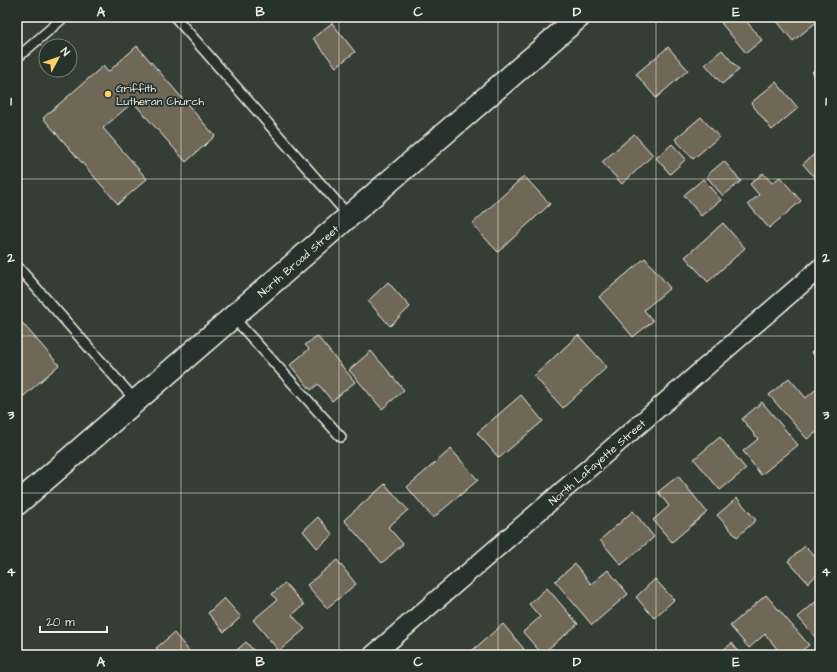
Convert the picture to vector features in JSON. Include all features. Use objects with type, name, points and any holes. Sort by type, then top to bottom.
[{"type":"street","name":"North Broad Street","points":[[18,502],[579,17]]},
{"type":"street","name":"North Lafayette Street","points":[[373,655],[820,268]]},
{"type":"lane","points":[[17,58],[64,17]]},
{"type":"lane","points":[[174,17],[349,216]]},
{"type":"lane","points":[[17,266],[136,401]]},
{"type":"lane","points":[[232,317],[341,437]]},
{"type":"building","points":[[729,17],[743,17],[762,40],[746,53],[721,23]]},
{"type":"building","points":[[780,17],[816,17],[819,20],[793,41],[776,20]]},
{"type":"building","points":[[332,23],[355,52],[336,67],[313,38]]},
{"type":"building","points":[[137,46],[215,136],[186,162],[133,102],[103,128],[147,179],[118,204],[43,118],[103,66],[108,72]]},
{"type":"building","points":[[668,47],[688,70],[656,98],[636,74]]},
{"type":"building","points":[[722,50],[739,70],[722,84],[705,64]]},
{"type":"building","points":[[820,65],[820,82],[812,72]]},
{"type":"building","points":[[776,82],[798,108],[772,130],[751,103]]},
{"type":"building","points":[[701,117],[719,137],[693,159],[675,139]]},
{"type":"building","points":[[634,134],[653,155],[622,184],[602,162]]},
{"type":"building","points":[[672,144],[686,159],[670,174],[656,158]]},
{"type":"building","points":[[820,149],[820,184],[803,164]]},
{"type":"building","points":[[724,161],[741,181],[723,196],[706,176]]},
{"type":"building","points":[[763,173],[772,183],[780,177],[801,201],[769,228],[748,204],[759,195],[750,184]]},
{"type":"building","points":[[524,176],[550,204],[498,252],[472,224]]},
{"type":"building","points":[[703,179],[721,200],[701,216],[684,195]]},
{"type":"building","points":[[723,223],[745,248],[708,282],[685,257]]},
{"type":"building","points":[[645,258],[670,288],[644,310],[653,321],[633,337],[599,297]]},
{"type":"building","points":[[388,282],[410,307],[390,326],[368,301]]},
{"type":"building","points":[[17,317],[59,365],[17,402]]},
{"type":"building","points":[[578,335],[607,367],[563,408],[534,376]]},
{"type":"building","points":[[317,336],[355,382],[332,401],[318,384],[311,390],[290,365],[309,349],[305,345]]},
{"type":"building","points":[[820,344],[820,361],[811,352]]},
{"type":"building","points":[[371,351],[404,390],[382,409],[349,370]]},
{"type":"building","points":[[789,378],[806,398],[820,386],[820,430],[807,439],[769,395]]},
{"type":"building","points":[[521,395],[543,421],[499,458],[477,433]]},
{"type":"building","points":[[762,402],[798,445],[761,475],[743,451],[758,439],[742,419]]},
{"type":"building","points":[[720,437],[746,469],[720,490],[694,459]]},
{"type":"building","points":[[451,449],[478,480],[433,518],[407,487]]},
{"type":"building","points":[[678,476],[707,512],[672,542],[653,520],[669,506],[658,492]]},
{"type":"building","points":[[385,484],[408,510],[388,527],[403,544],[382,563],[344,520]]},
{"type":"building","points":[[737,498],[756,520],[737,537],[717,515]]},
{"type":"building","points":[[633,511],[654,537],[621,565],[600,540]]},
{"type":"building","points":[[318,517],[333,535],[317,548],[303,531]]},
{"type":"building","points":[[805,546],[820,562],[820,572],[808,583],[788,561]]},
{"type":"building","points":[[337,560],[356,584],[327,608],[307,585]]},
{"type":"building","points":[[575,564],[591,584],[608,570],[628,594],[592,625],[555,581]]},
{"type":"building","points":[[655,579],[674,600],[654,618],[636,597]]},
{"type":"building","points":[[285,583],[304,605],[292,615],[305,629],[279,651],[253,620],[277,600],[272,594]]},
{"type":"building","points":[[547,588],[578,624],[542,654],[523,632],[540,617],[529,604]]},
{"type":"building","points":[[766,595],[809,645],[797,655],[782,655],[765,634],[749,648],[730,626]]},
{"type":"building","points":[[224,598],[241,617],[224,632],[208,613]]},
{"type":"building","points":[[820,598],[820,635],[816,638],[798,617]]},
{"type":"building","points":[[503,624],[524,649],[517,655],[467,655]]},
{"type":"building","points":[[174,633],[190,652],[186,655],[162,655],[156,648]]},
{"type":"building","points":[[246,642],[258,655],[231,655]]},
{"type":"building","points":[[732,643],[741,655],[717,655]]},
{"type":"place","name":"Griffith Lutheran Church","points":[[108,94]]}]
